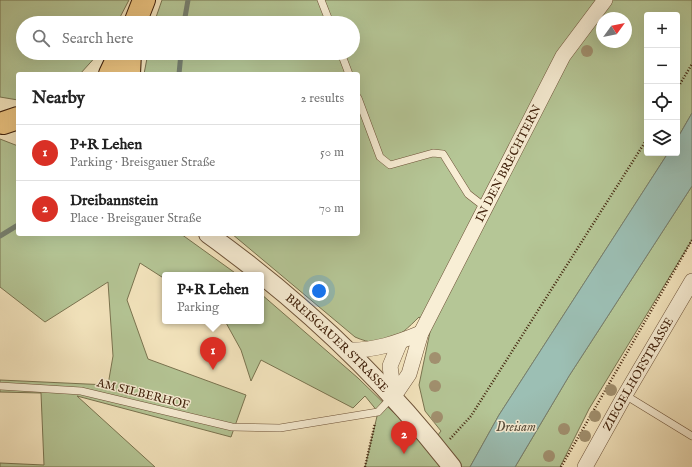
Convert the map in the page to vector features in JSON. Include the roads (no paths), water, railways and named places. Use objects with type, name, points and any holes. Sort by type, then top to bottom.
[{"type":"highway","points":[[138,16],[144,0]]},
{"type":"street","name":"IN DEN BRECHTERN","points":[[394,396],[409,374],[421,333],[563,56],[605,0]]},
{"type":"street","name":"BREISGAUER STRASSE","points":[[211,236],[259,272]]},
{"type":"street","name":"BREISGAUER STRASSE","points":[[264,276],[347,350],[394,396],[445,458]]},
{"type":"street","name":"ZIEGELHOFSTRASSE","points":[[585,467],[624,395],[692,281]]},
{"type":"street","points":[[347,350],[364,350],[400,342],[421,333]]},
{"type":"street","points":[[394,396],[390,366],[400,342]]},
{"type":"lane","points":[[321,0],[327,16]]},
{"type":"lane","points":[[344,60],[348,72]]},
{"type":"lane","points":[[360,103],[380,157],[390,165],[433,153],[443,154],[468,194],[486,208]]},
{"type":"lane","name":"AM SILBERHOF","points":[[0,386],[81,391],[232,427],[280,428],[378,412],[394,396]]},
{"type":"lane","points":[[624,395],[692,436]]},
{"type":"water","name":"Dreisam","points":[[692,113],[692,186],[569,376],[515,467],[470,467],[499,415],[666,156],[680,156],[680,134]]},
{"type":"waterway","points":[[185,16],[188,0]]},
{"type":"waterway","points":[[179,72],[180,60]]},
{"type":"waterway","points":[[0,236],[16,226]]},
{"type":"place","name":"P+R Lehen","points":[[213,370]]},
{"type":"place","name":"Dreibannstein","points":[[404,454]]}]
